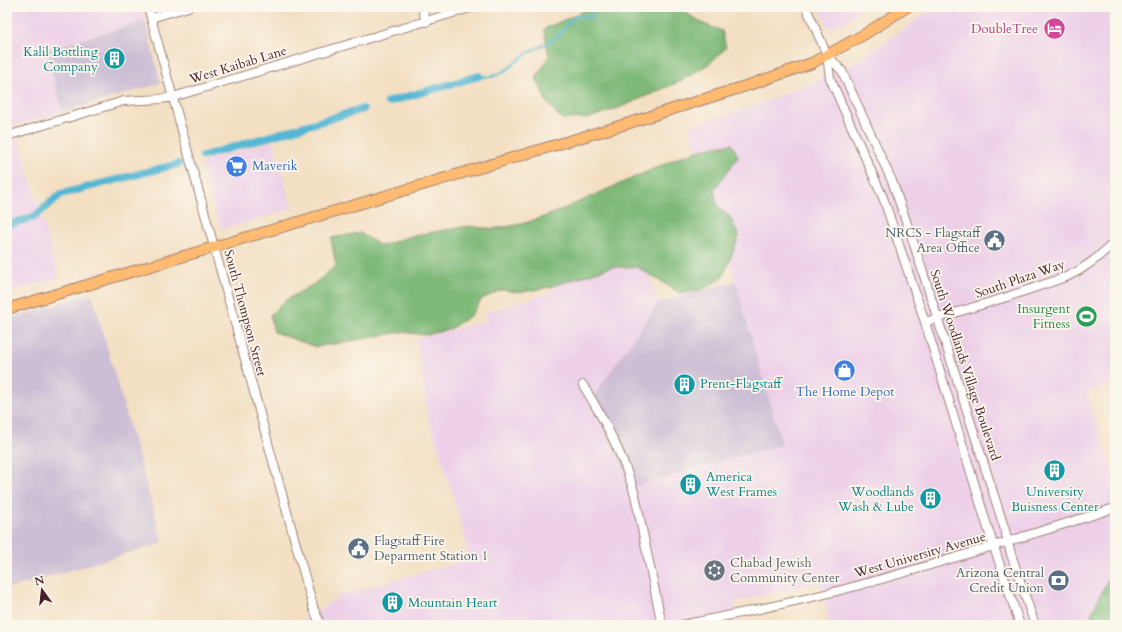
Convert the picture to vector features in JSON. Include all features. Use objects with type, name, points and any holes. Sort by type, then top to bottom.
[{"type":"main road","points":[[7,309],[695,103],[798,68],[827,55],[865,34],[906,7]]},
{"type":"street","name":"South Thompson Street","points":[[148,7],[314,610],[321,625]]},
{"type":"street","points":[[151,18],[188,7]]},
{"type":"street","points":[[422,7],[426,22]]},
{"type":"street","name":"West Kaibab Lane","points":[[7,136],[124,101],[135,99],[161,100],[173,97],[474,7]]},
{"type":"street","name":"South Woodlands Village Boulevard","points":[[806,7],[827,55],[830,78],[884,200],[925,322],[1020,625]]},
{"type":"street","name":"South Woodlands Village Boulevard","points":[[827,55],[842,71],[892,181],[938,318],[1024,596],[1035,625]]},
{"type":"street","name":"South Plaza Way","points":[[925,322],[1066,277],[1093,261],[1115,242]]},
{"type":"street","points":[[583,385],[610,430],[630,478],[662,625]]},
{"type":"street","name":"West University Avenue","points":[[682,625],[787,603],[839,590],[1008,542],[1115,508]]},
{"type":"shaded area","points":[[7,7],[140,7],[145,21],[46,49],[63,112],[7,128]]},
{"type":"shaded area","points":[[818,7],[864,7],[844,22],[832,28],[828,27]]},
{"type":"shaded area","points":[[934,7],[1115,7],[1115,383],[1086,392],[1115,480],[1115,625],[830,625],[819,582],[734,602],[739,625],[305,625],[304,620],[341,595],[470,559],[451,488],[428,417],[416,339],[487,321],[485,312],[554,292],[548,273],[639,243],[658,303],[591,400],[782,444],[690,126],[754,106],[812,83],[857,62]]},
{"type":"shaded area","points":[[145,21],[161,83],[63,112],[46,50]]},
{"type":"shaded area","points":[[19,139],[59,278],[7,293],[7,143]]},
{"type":"shaded area","name":"Maverik","points":[[273,141],[292,209],[227,228],[221,227],[219,225],[201,162]]},
{"type":"shaded area","points":[[735,281],[782,444],[632,487],[591,400],[658,303]]},
{"type":"shaded area","points":[[92,294],[163,543],[7,589],[7,319]]},
{"type":"green space","points":[[592,7],[656,7],[683,11],[704,24],[722,31],[726,48],[710,63],[683,80],[619,108],[589,118],[562,119],[547,103],[536,78],[549,57],[544,29]]},
{"type":"green space","points":[[732,144],[738,157],[714,190],[718,207],[730,217],[739,236],[723,277],[702,290],[680,293],[637,267],[611,267],[550,287],[522,292],[501,290],[482,299],[471,315],[450,329],[426,335],[401,332],[316,347],[274,332],[270,315],[286,300],[314,284],[336,266],[331,238],[360,233],[381,246],[411,236],[468,226],[493,229],[522,224],[552,214],[680,157],[710,147]]},
{"type":"green space","points":[[1111,561],[1115,561],[1115,625],[1097,625],[1089,619],[1110,575],[1113,567]]},
{"type":"waterway","points":[[479,76],[491,77],[505,71],[523,56],[557,37],[568,23],[577,16],[589,18],[596,7]]},
{"type":"waterway","points":[[388,102],[479,76]]},
{"type":"waterway","points":[[203,156],[363,109]]},
{"type":"waterway","points":[[7,225],[34,217],[61,194],[178,164]]},
{"type":"place","name":"DoubleTree","points":[[1054,29]]},
{"type":"place","name":"Kalil Bottling Company","points":[[114,59]]},
{"type":"place","name":"Maverik","points":[[236,166]]},
{"type":"place","name":"NRCS - Flagstaff Area Office","points":[[995,240]]},
{"type":"place","name":"Insurgent Fitness","points":[[1086,316]]},
{"type":"place","name":"The Home Depot","points":[[845,370]]},
{"type":"place","name":"Prent-Flagstaff","points":[[685,384]]},
{"type":"place","name":"University Buisness Center","points":[[1055,470]]},
{"type":"place","name":"America West Frames","points":[[691,484]]},
{"type":"place","name":"Woodlands Wash & Lube","points":[[930,499]]},
{"type":"place","name":"Flagstaff Fire Deparment Station 1","points":[[358,548]]},
{"type":"place","name":"Chabad Jewish Community Center","points":[[714,570]]},
{"type":"place","name":"Arizona Central Credit Union","points":[[1059,580]]},
{"type":"place","name":"Mountain Heart","points":[[393,603]]}]
